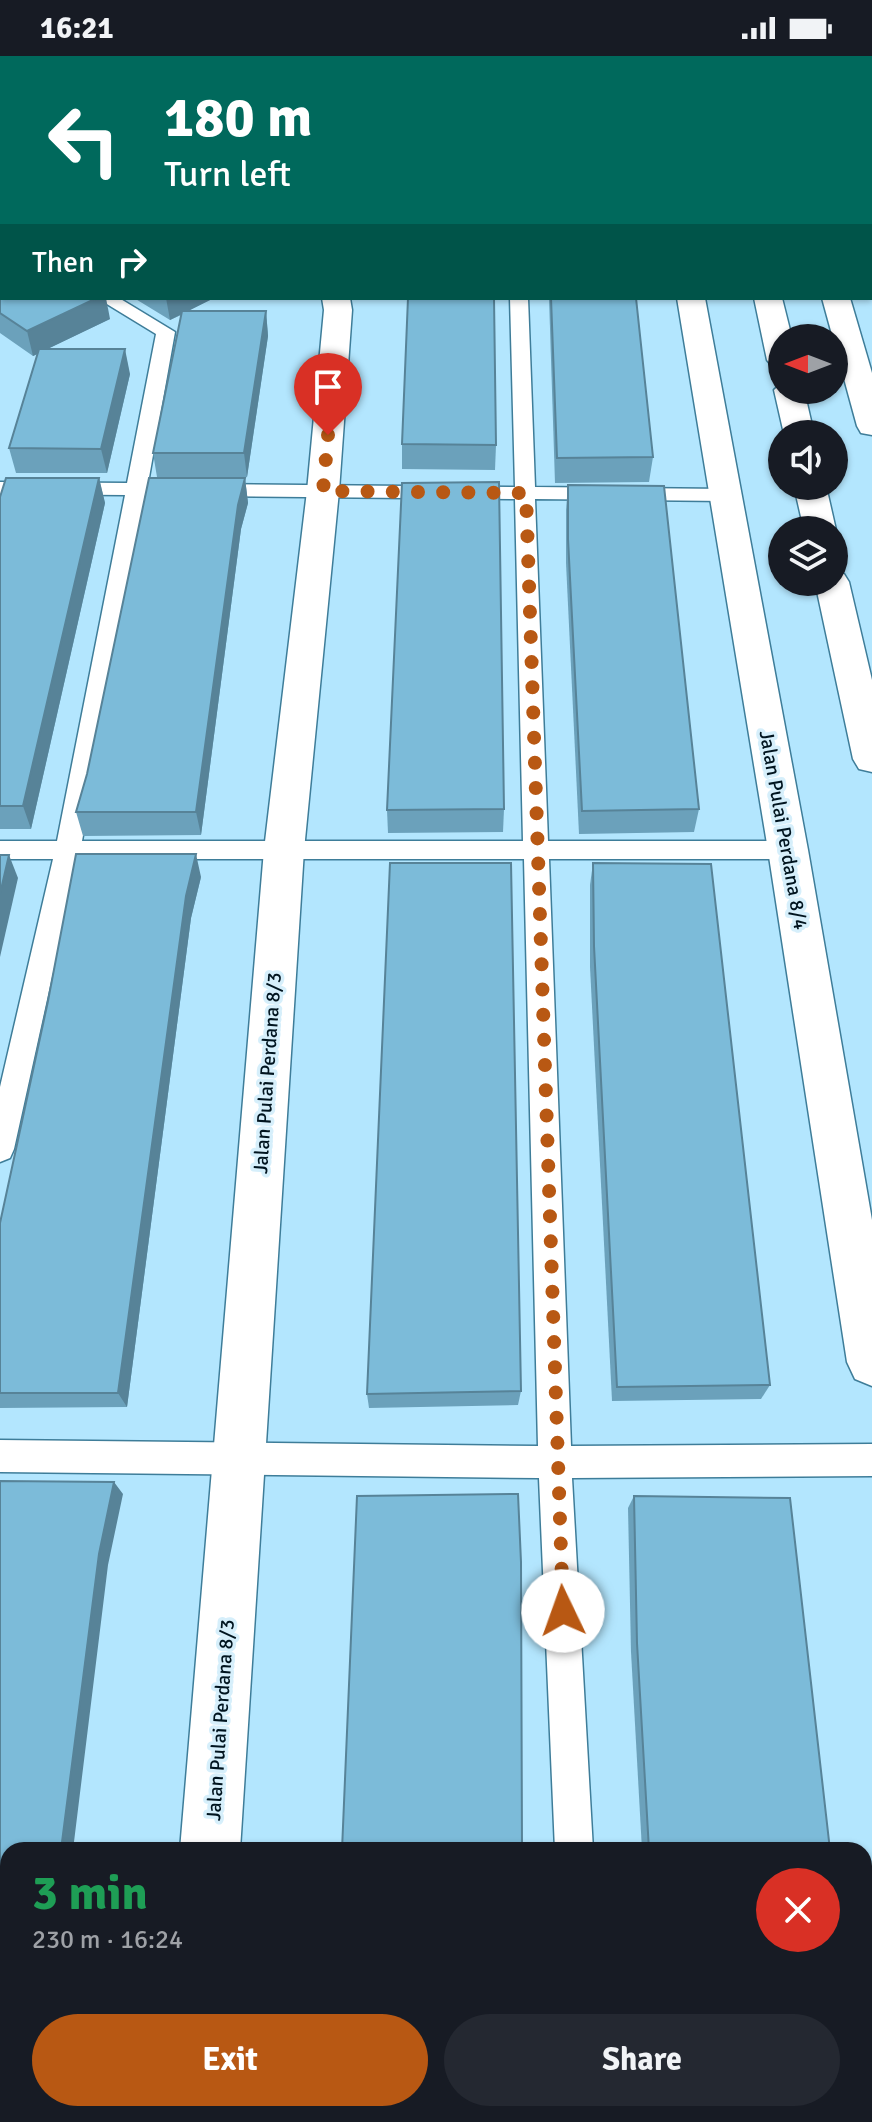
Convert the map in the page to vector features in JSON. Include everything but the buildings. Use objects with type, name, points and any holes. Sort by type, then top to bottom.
[{"type":"street","name":"Jalan Pulai Perdana 8/3","points":[[211,1842],[284,850],[323,491],[336,300]]},
{"type":"street","name":"Jalan Pulai Perdana 8/4","points":[[691,300],[788,850],[872,1362]]},
{"type":"street","points":[[768,300],[774,324]]},
{"type":"street","points":[[837,300],[872,426]]},
{"type":"street","points":[[835,596],[872,759]]},
{"type":"lane","points":[[0,1149],[68,849],[166,332],[110,300]]},
{"type":"lane","points":[[519,300],[555,1462],[574,1842]]},
{"type":"lane","points":[[0,488],[726,495]]},
{"type":"lane","points":[[0,850],[788,850]]},
{"type":"lane","points":[[0,1456],[555,1462],[872,1460]]},
{"type":"route","points":[[328,435],[323,491],[526,493],[555,1462],[563,1611]]}]
